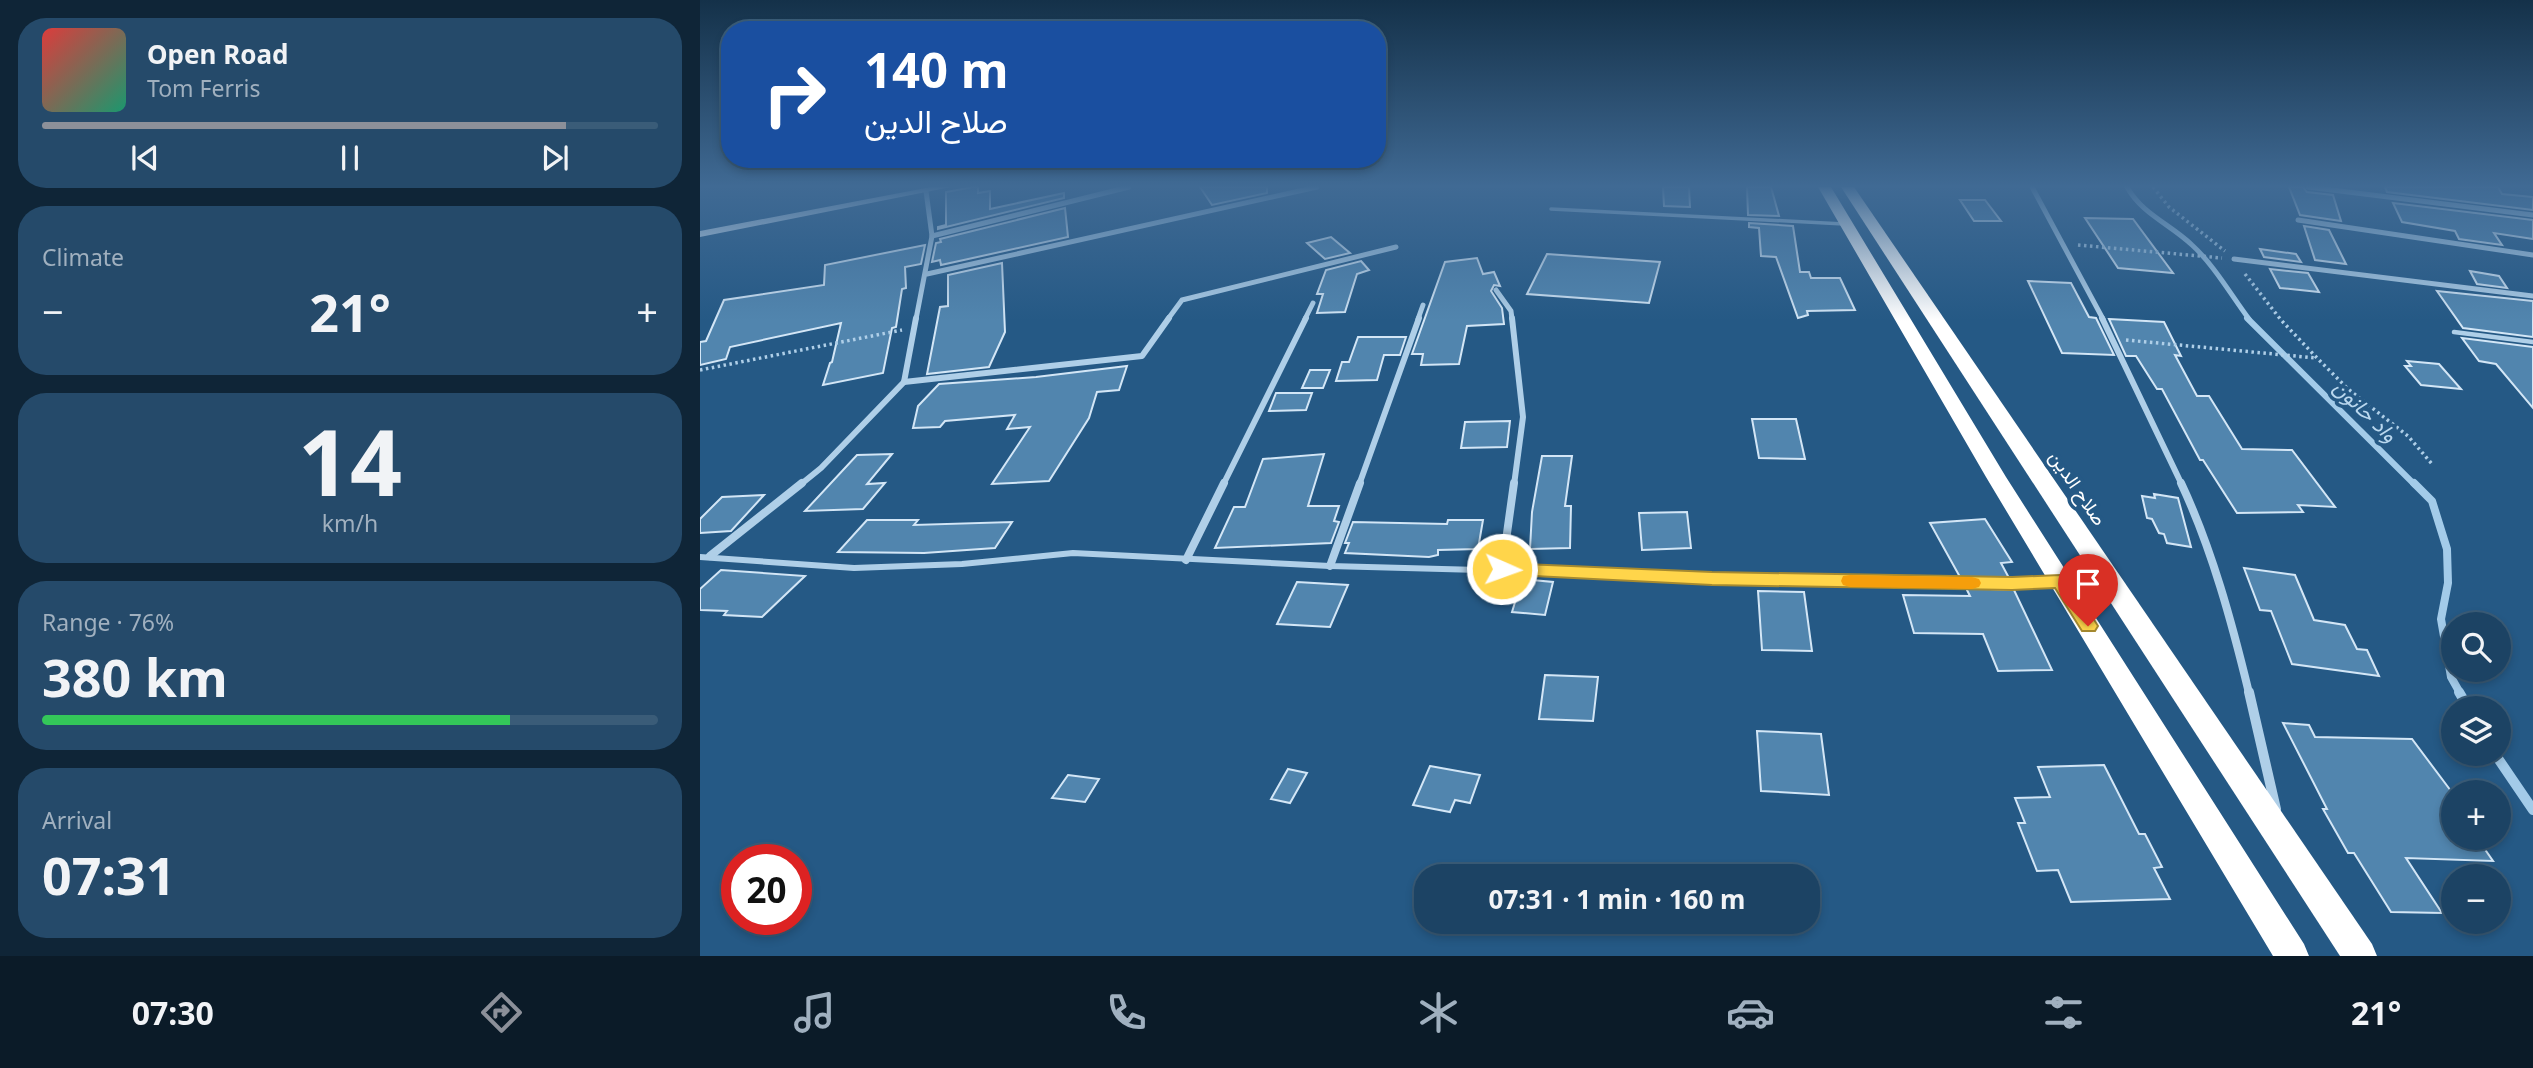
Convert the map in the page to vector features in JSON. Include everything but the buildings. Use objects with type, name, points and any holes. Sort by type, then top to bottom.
[{"type":"highway","points":[[1852,232],[2060,581],[2292,956]]},
{"type":"highway","name":"صلاح الدين","points":[[1877,232],[2360,956]]},
{"type":"street","points":[[710,556],[821,468],[904,382],[927,274],[931,232]]},
{"type":"street","points":[[932,236],[950,232]]},
{"type":"street","points":[[927,274],[1117,232]]},
{"type":"street","points":[[2056,232],[2114,340],[2196,515],[2239,651],[2284,841]]},
{"type":"street","points":[[2376,232],[2533,255]]},
{"type":"street","points":[[904,382],[1142,356],[1182,300],[1396,247]]},
{"type":"street","points":[[2234,259],[2533,296]]},
{"type":"street","points":[[1496,290],[1511,311],[1523,417],[1502,569]]},
{"type":"street","points":[[1186,560],[1313,303]]},
{"type":"street","points":[[1330,566],[1423,305]]},
{"type":"lane","points":[[2454,332],[2533,342]]},
{"type":"lane","points":[[700,557],[854,568],[962,564],[1073,553],[1330,566],[1502,569],[1712,579],[2012,584],[2060,581]]},
{"type":"path","points":[[2203,232],[2234,259],[2281,320],[2317,358],[2348,389],[2408,436],[2432,464]]},
{"type":"path","points":[[2063,245],[2153,250],[2234,259]]},
{"type":"path","points":[[700,370],[916,327]]},
{"type":"path","points":[[2114,340],[2317,358]]},
{"type":"waterway","name":"واد حانون","points":[[2175,232],[2200,253],[2249,319]]},
{"type":"waterway","name":"واد حانون","points":[[2247,318],[2415,485]]},
{"type":"waterway","name":"واد حانون","points":[[2414,483],[2432,501],[2447,549],[2448,583],[2441,619],[2451,677],[2460,693]]},
{"type":"waterway","name":"واد حانون","points":[[2459,692],[2461,696]]},
{"type":"waterway","name":"واد حانون","points":[[2503,766],[2533,810]]},
{"type":"slow traffic","points":[[1850,581],[1972,583]]},
{"type":"route","points":[[1502,569],[1712,579],[2012,584],[2060,581],[2088,626]]}]
